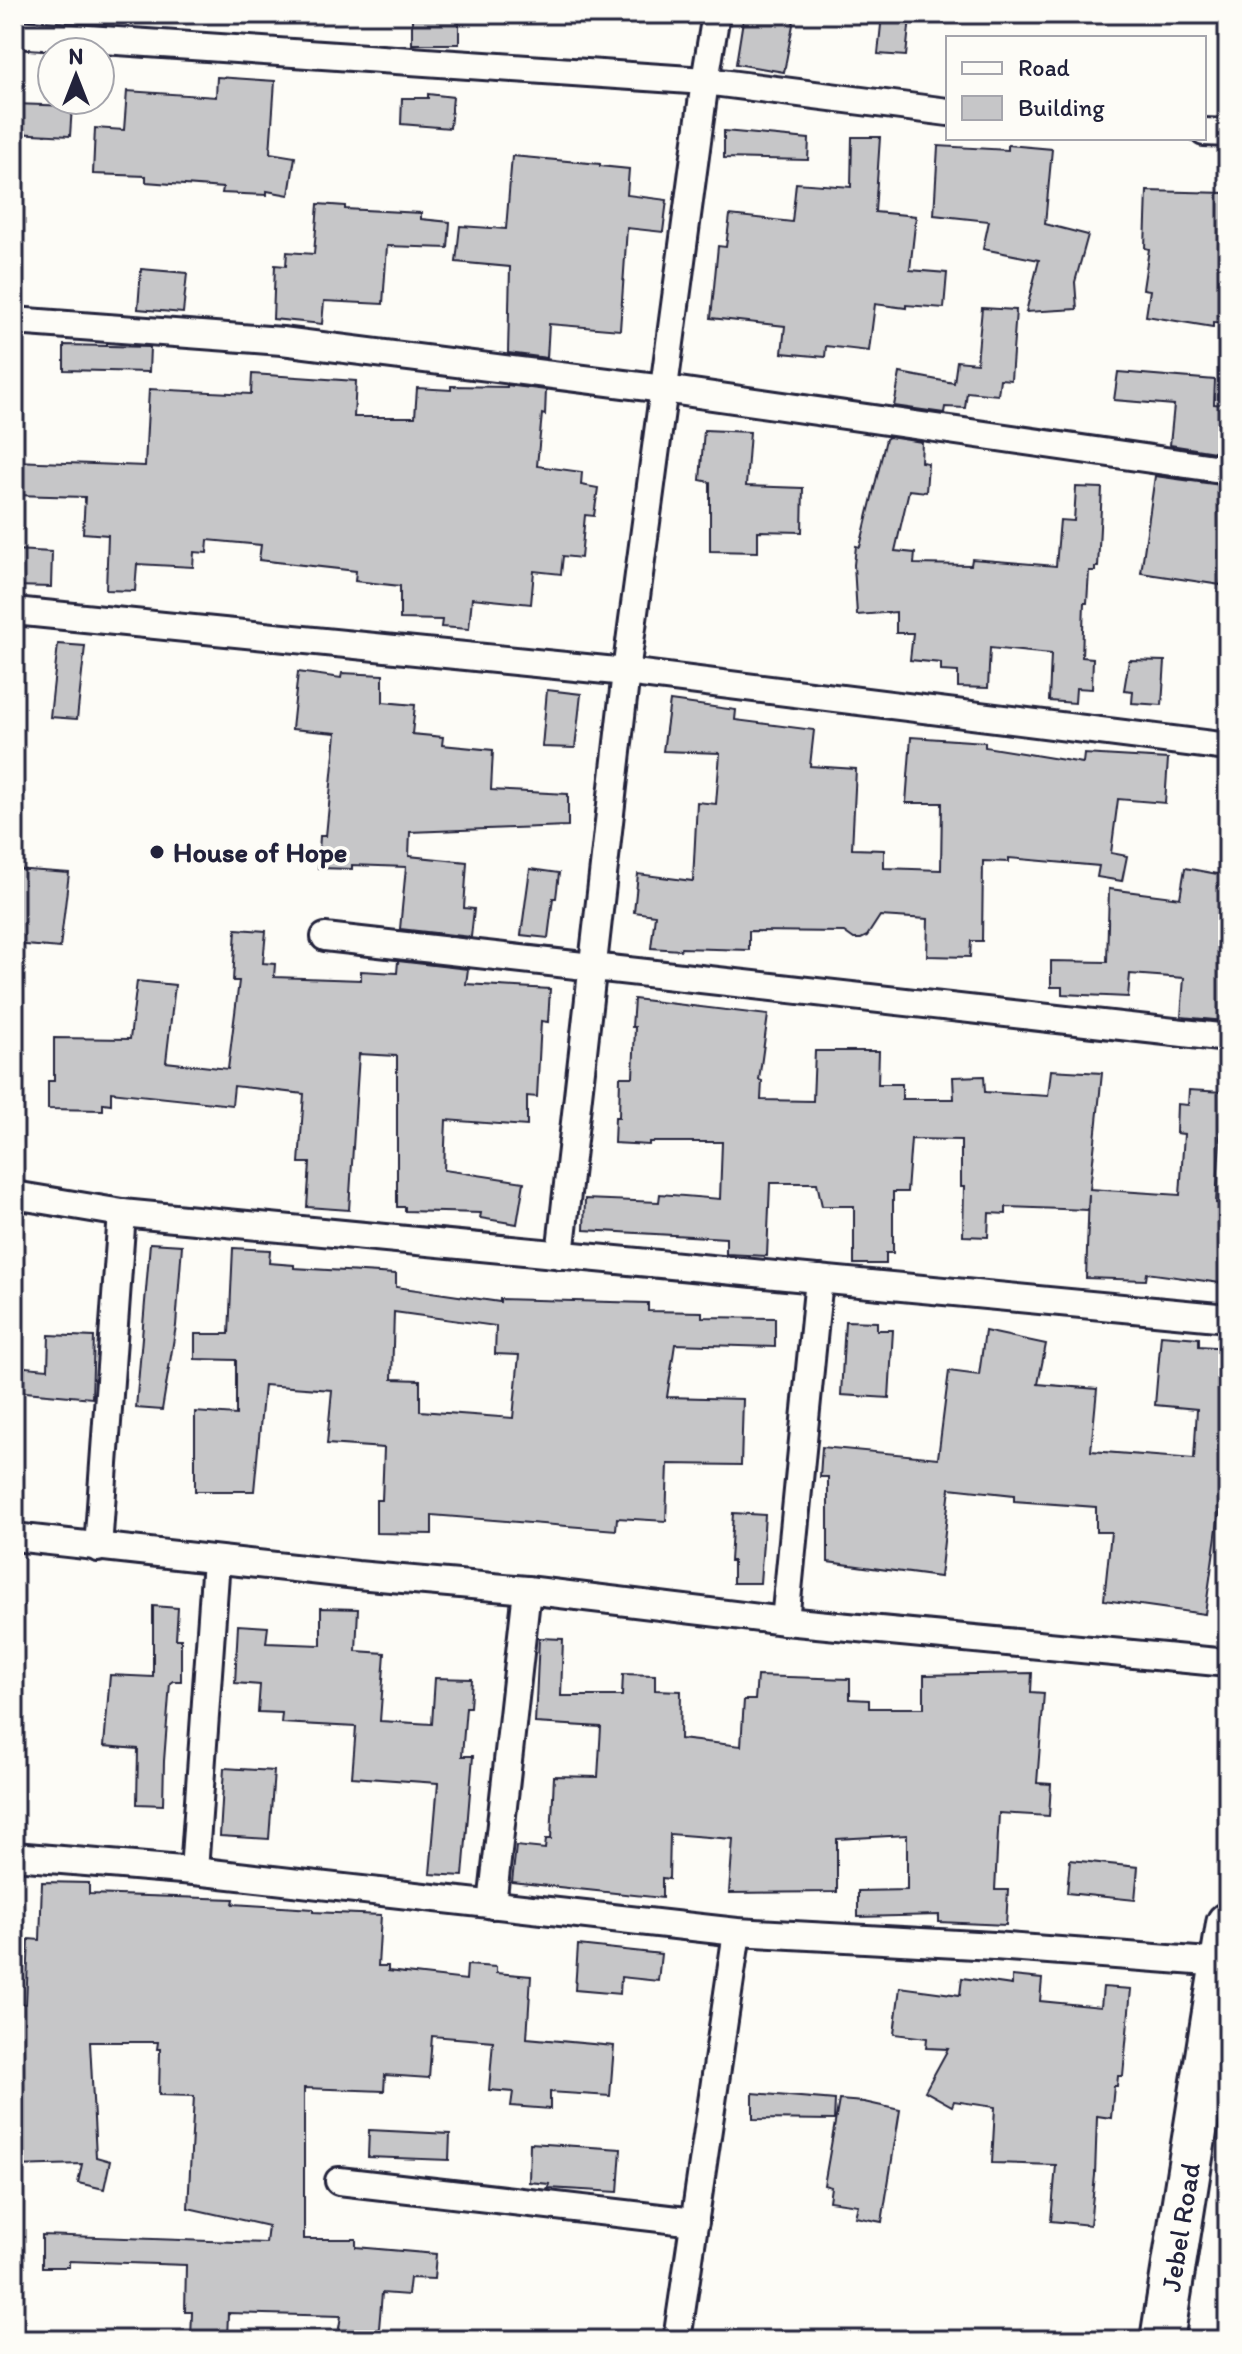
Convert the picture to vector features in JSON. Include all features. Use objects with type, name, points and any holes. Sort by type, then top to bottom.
[{"type":"main road","name":"Jebel Road","points":[[1162,2340],[1224,1969]]},
{"type":"street","points":[[560,1255],[626,672],[716,14]]},
{"type":"street","points":[[14,34],[705,81],[946,112]]},
{"type":"street","points":[[1206,132],[1228,133]]},
{"type":"street","points":[[14,321],[282,341],[664,389],[1228,470]]},
{"type":"street","points":[[14,611],[626,672],[1228,747]]},
{"type":"street","points":[[325,937],[1228,1038]]},
{"type":"street","points":[[14,1195],[122,1213],[1228,1318]]},
{"type":"street","points":[[98,1548],[122,1213]]},
{"type":"street","points":[[785,1621],[819,1279]]},
{"type":"street","points":[[14,1537],[527,1590],[785,1621],[1228,1663]]},
{"type":"street","points":[[194,1871],[216,1560]]},
{"type":"street","points":[[492,1905],[527,1590]]},
{"type":"street","points":[[14,1856],[194,1871],[737,1932],[1224,1969]]},
{"type":"street","points":[[677,2340],[737,1932]]},
{"type":"street","points":[[339,2181],[695,2222]]},
{"type":"building","points":[[412,14],[459,14],[459,44],[412,44]]},
{"type":"building","points":[[744,14],[795,14],[784,72],[736,64]]},
{"type":"building","points":[[882,15],[910,17],[906,56],[878,54]]},
{"type":"building","points":[[217,77],[275,81],[270,153],[295,157],[289,195],[267,191],[267,195],[222,193],[223,188],[146,182],[146,176],[93,174],[95,128],[124,130],[127,91],[216,97]]},
{"type":"building","points":[[428,94],[453,97],[450,128],[401,124],[402,98],[428,98]]},
{"type":"building","points":[[14,104],[36,105],[36,116],[71,116],[70,136],[14,133]]},
{"type":"building","points":[[724,131],[809,139],[808,160],[724,158]]},
{"type":"building","points":[[852,137],[880,137],[875,212],[916,216],[910,270],[947,273],[944,308],[875,304],[869,351],[826,346],[825,357],[782,353],[785,326],[711,318],[718,246],[726,247],[730,215],[792,222],[796,183],[851,187]]},
{"type":"building","points":[[1008,145],[1052,149],[1045,224],[1088,235],[1075,282],[1077,309],[1026,312],[1039,260],[983,249],[989,221],[934,215],[938,146],[1008,150]]},
{"type":"building","points":[[512,156],[629,169],[627,195],[667,200],[663,232],[627,228],[620,330],[549,324],[547,358],[508,353],[510,267],[456,262],[460,226],[506,229]]},
{"type":"building","points":[[1147,191],[1226,193],[1224,261],[1228,262],[1228,323],[1213,322],[1213,327],[1146,316],[1150,290],[1143,289],[1149,249],[1145,248]]},
{"type":"building","points":[[318,204],[345,206],[345,209],[421,213],[421,219],[450,222],[448,248],[387,246],[383,304],[324,301],[322,324],[273,319],[275,265],[286,266],[287,252],[314,254]]},
{"type":"building","points":[[141,269],[187,273],[183,313],[138,309]]},
{"type":"building","points":[[982,308],[1016,310],[1011,380],[1000,379],[998,395],[967,392],[965,408],[945,407],[944,413],[894,406],[900,373],[954,383],[957,361],[977,363]]},
{"type":"building","points":[[64,345],[150,347],[149,372],[64,370]]},
{"type":"building","points":[[1118,372],[1215,380],[1214,404],[1226,405],[1221,453],[1170,445],[1174,405],[1114,400]]},
{"type":"building","points":[[252,374],[356,381],[354,417],[415,417],[417,388],[451,390],[451,386],[507,385],[546,390],[537,466],[582,472],[581,485],[598,488],[594,516],[585,515],[581,558],[563,556],[561,574],[534,571],[531,604],[472,598],[469,629],[441,627],[442,620],[400,619],[400,586],[355,581],[356,571],[259,560],[261,545],[208,540],[207,553],[194,552],[193,567],[137,564],[135,591],[106,590],[108,535],[83,533],[85,497],[14,495],[14,461],[145,466],[149,389],[251,394]]},
{"type":"building","points":[[704,430],[750,432],[746,486],[803,488],[802,532],[758,531],[758,552],[710,551],[710,482],[700,480]]},
{"type":"building","points":[[889,437],[922,442],[921,462],[928,463],[926,492],[909,490],[895,551],[915,553],[914,564],[971,565],[972,559],[1056,566],[1060,520],[1074,521],[1076,487],[1102,488],[1098,567],[1095,571],[1089,571],[1087,603],[1084,603],[1082,657],[1093,658],[1092,689],[1076,688],[1075,703],[1049,701],[1051,654],[990,648],[988,688],[958,687],[958,672],[941,671],[941,663],[910,660],[913,633],[896,633],[896,612],[857,615],[856,546],[860,547]]},
{"type":"building","points":[[1155,476],[1228,486],[1228,536],[1221,585],[1141,573]]},
{"type":"building","points":[[14,550],[52,552],[51,587],[14,586]]},
{"type":"building","points":[[58,644],[85,646],[77,719],[50,717]]},
{"type":"building","points":[[1129,660],[1165,661],[1162,705],[1132,703],[1133,691],[1124,690]]},
{"type":"building","points":[[298,672],[341,678],[342,673],[383,675],[383,702],[415,705],[412,734],[443,737],[442,745],[493,750],[491,790],[568,794],[568,826],[410,832],[409,856],[467,862],[464,908],[474,909],[471,937],[400,929],[406,867],[352,865],[352,869],[318,868],[320,836],[326,836],[336,733],[292,729]]},
{"type":"building","points":[[547,690],[581,694],[575,748],[542,747]]},
{"type":"building","points":[[670,701],[736,710],[735,720],[814,730],[810,766],[856,769],[852,849],[884,850],[884,868],[941,870],[942,803],[906,803],[911,737],[985,742],[985,747],[1083,763],[1084,754],[1168,759],[1165,803],[1118,799],[1111,853],[1127,856],[1122,881],[1097,877],[1099,866],[1009,858],[1009,862],[983,861],[982,941],[971,941],[970,957],[927,956],[928,919],[880,916],[867,936],[861,939],[854,939],[844,932],[749,931],[749,950],[651,948],[655,915],[634,912],[638,874],[693,881],[697,802],[716,804],[720,753],[663,751]]},
{"type":"building","points":[[1185,868],[1228,876],[1226,1021],[1181,1017],[1184,978],[1130,974],[1128,997],[1062,994],[1062,987],[1051,987],[1051,961],[1107,962],[1109,889],[1180,898]]},
{"type":"building","points":[[14,869],[69,873],[60,948],[14,944]]},
{"type":"building","points":[[530,869],[559,873],[548,938],[521,935]]},
{"type":"building","points":[[236,929],[266,931],[263,963],[275,964],[274,977],[361,980],[361,971],[397,973],[398,961],[468,969],[466,984],[550,989],[548,1022],[541,1021],[537,1097],[527,1096],[527,1126],[446,1120],[444,1170],[524,1182],[517,1224],[480,1218],[481,1213],[405,1211],[405,1207],[397,1207],[397,1056],[359,1054],[349,1210],[307,1207],[310,1163],[299,1163],[304,1094],[234,1086],[232,1105],[111,1092],[111,1104],[103,1103],[103,1110],[48,1109],[48,1081],[54,1081],[54,1038],[130,1039],[137,981],[175,985],[166,1062],[228,1069],[239,981],[233,981]]},
{"type":"building","points":[[634,999],[768,1015],[759,1080],[762,1081],[761,1100],[813,1101],[815,1051],[879,1051],[878,1084],[902,1084],[902,1099],[954,1099],[953,1077],[984,1076],[985,1092],[1048,1096],[1051,1070],[1102,1073],[1090,1189],[1180,1195],[1184,1134],[1176,1133],[1177,1104],[1188,1105],[1189,1090],[1223,1092],[1216,1203],[1228,1204],[1228,1284],[1147,1273],[1146,1280],[1086,1278],[1089,1194],[1088,1210],[1006,1207],[1006,1214],[989,1213],[988,1237],[963,1236],[961,1140],[911,1139],[907,1192],[893,1192],[893,1253],[886,1253],[886,1264],[854,1264],[854,1206],[822,1206],[817,1183],[770,1183],[767,1256],[726,1254],[726,1238],[584,1230],[585,1199],[659,1202],[660,1194],[720,1199],[722,1142],[614,1143],[615,1117],[619,1117],[620,1077],[633,1077]]},
{"type":"building","points":[[150,1243],[182,1245],[176,1326],[162,1410],[136,1408]]},
{"type":"building","points":[[233,1248],[270,1250],[269,1263],[294,1265],[294,1268],[396,1274],[396,1287],[500,1302],[500,1299],[648,1303],[648,1311],[702,1312],[702,1317],[775,1318],[775,1347],[675,1344],[667,1397],[743,1399],[741,1465],[668,1464],[666,1521],[617,1518],[616,1530],[432,1515],[432,1534],[376,1533],[376,1500],[382,1500],[384,1448],[327,1444],[332,1390],[264,1385],[254,1491],[195,1491],[195,1412],[236,1415],[236,1360],[195,1359],[195,1334],[229,1334]],"holes":[[[394,1312],[496,1326],[495,1354],[519,1355],[513,1418],[420,1411],[420,1380],[392,1379]]]},
{"type":"building","points":[[845,1321],[877,1322],[877,1330],[893,1330],[889,1398],[841,1395]]},
{"type":"building","points":[[985,1331],[1046,1344],[1038,1384],[1097,1389],[1091,1451],[1194,1459],[1197,1409],[1155,1405],[1161,1335],[1199,1338],[1199,1346],[1228,1348],[1228,1441],[1223,1441],[1220,1507],[1205,1614],[1104,1600],[1111,1532],[1096,1532],[1096,1507],[1014,1501],[1014,1495],[950,1488],[940,1577],[828,1562],[828,1477],[820,1477],[822,1447],[938,1458],[949,1371],[979,1375]]},
{"type":"building","points":[[49,1335],[94,1337],[92,1398],[14,1391],[14,1366],[48,1369]]},
{"type":"building","points":[[733,1513],[765,1515],[760,1583],[733,1583],[733,1561],[730,1561]]},
{"type":"building","points":[[153,1606],[178,1608],[176,1639],[181,1639],[181,1681],[170,1683],[163,1805],[137,1804],[138,1749],[104,1746],[110,1675],[153,1677]]},
{"type":"building","points":[[321,1608],[358,1609],[356,1651],[385,1653],[380,1721],[432,1724],[435,1678],[472,1679],[462,1756],[473,1756],[463,1876],[430,1874],[438,1783],[352,1777],[356,1727],[281,1723],[282,1713],[258,1712],[260,1685],[235,1683],[238,1625],[268,1627],[266,1643],[321,1645]]},
{"type":"building","points":[[539,1638],[563,1639],[561,1696],[622,1696],[623,1674],[655,1675],[655,1690],[681,1691],[680,1739],[741,1746],[744,1700],[755,1700],[757,1676],[850,1679],[850,1699],[869,1700],[869,1708],[924,1708],[924,1675],[1032,1673],[1031,1692],[1044,1693],[1037,1783],[1051,1784],[1049,1816],[999,1813],[995,1890],[1008,1890],[1006,1925],[939,1922],[939,1915],[858,1917],[858,1891],[907,1890],[907,1835],[837,1839],[837,1892],[729,1893],[733,1839],[670,1834],[669,1879],[662,1878],[662,1898],[512,1882],[516,1846],[545,1849],[546,1839],[551,1839],[554,1776],[598,1777],[601,1727],[535,1723]]},
{"type":"building","points":[[224,1768],[274,1771],[269,1839],[220,1836]]},
{"type":"building","points":[[1070,1860],[1138,1867],[1135,1900],[1067,1893]]},
{"type":"building","points":[[42,1882],[89,1883],[89,1894],[234,1899],[233,1904],[381,1915],[378,1966],[388,1966],[388,1971],[466,1980],[467,1965],[496,1967],[496,1973],[531,1976],[527,2038],[614,2046],[610,2096],[550,2092],[550,2109],[511,2106],[513,2092],[489,2090],[493,2041],[432,2036],[429,2078],[385,2075],[384,2091],[304,2088],[304,2239],[356,2239],[356,2247],[436,2254],[434,2279],[410,2278],[408,2295],[382,2293],[378,2340],[337,2340],[341,2316],[228,2313],[227,2340],[191,2340],[192,2312],[185,2312],[186,2265],[69,2261],[69,2267],[42,2267],[42,2235],[266,2243],[268,2226],[188,2208],[194,2096],[159,2095],[158,2042],[90,2042],[96,2157],[110,2161],[104,2189],[78,2183],[82,2164],[14,2166],[14,2004],[26,2004],[29,1939],[40,1940]]},
{"type":"building","points":[[578,1945],[661,1954],[658,1981],[621,1977],[620,1994],[575,1990]]},
{"type":"building","points":[[1012,1976],[1042,1979],[1040,2001],[1101,2007],[1103,1987],[1131,1989],[1123,2076],[1118,2076],[1117,2086],[1114,2086],[1111,2118],[1097,2116],[1090,2225],[1051,2221],[1056,2165],[992,2163],[995,2107],[954,2101],[952,2106],[925,2091],[948,2049],[926,2048],[927,2038],[894,2034],[900,1987],[960,1995],[962,1978],[1012,1985]]},
{"type":"building","points":[[753,2093],[835,2100],[834,2120],[753,2119]]},
{"type":"building","points":[[839,2100],[900,2110],[882,2222],[855,2217],[858,2205],[829,2201],[831,2187],[824,2185]]},
{"type":"building","points":[[369,2130],[450,2134],[449,2160],[368,2157]]},
{"type":"building","points":[[530,2143],[621,2149],[618,2192],[548,2188],[549,2184],[529,2182]]},
{"type":"place","name":"House of Hope","points":[[157,852]]}]
